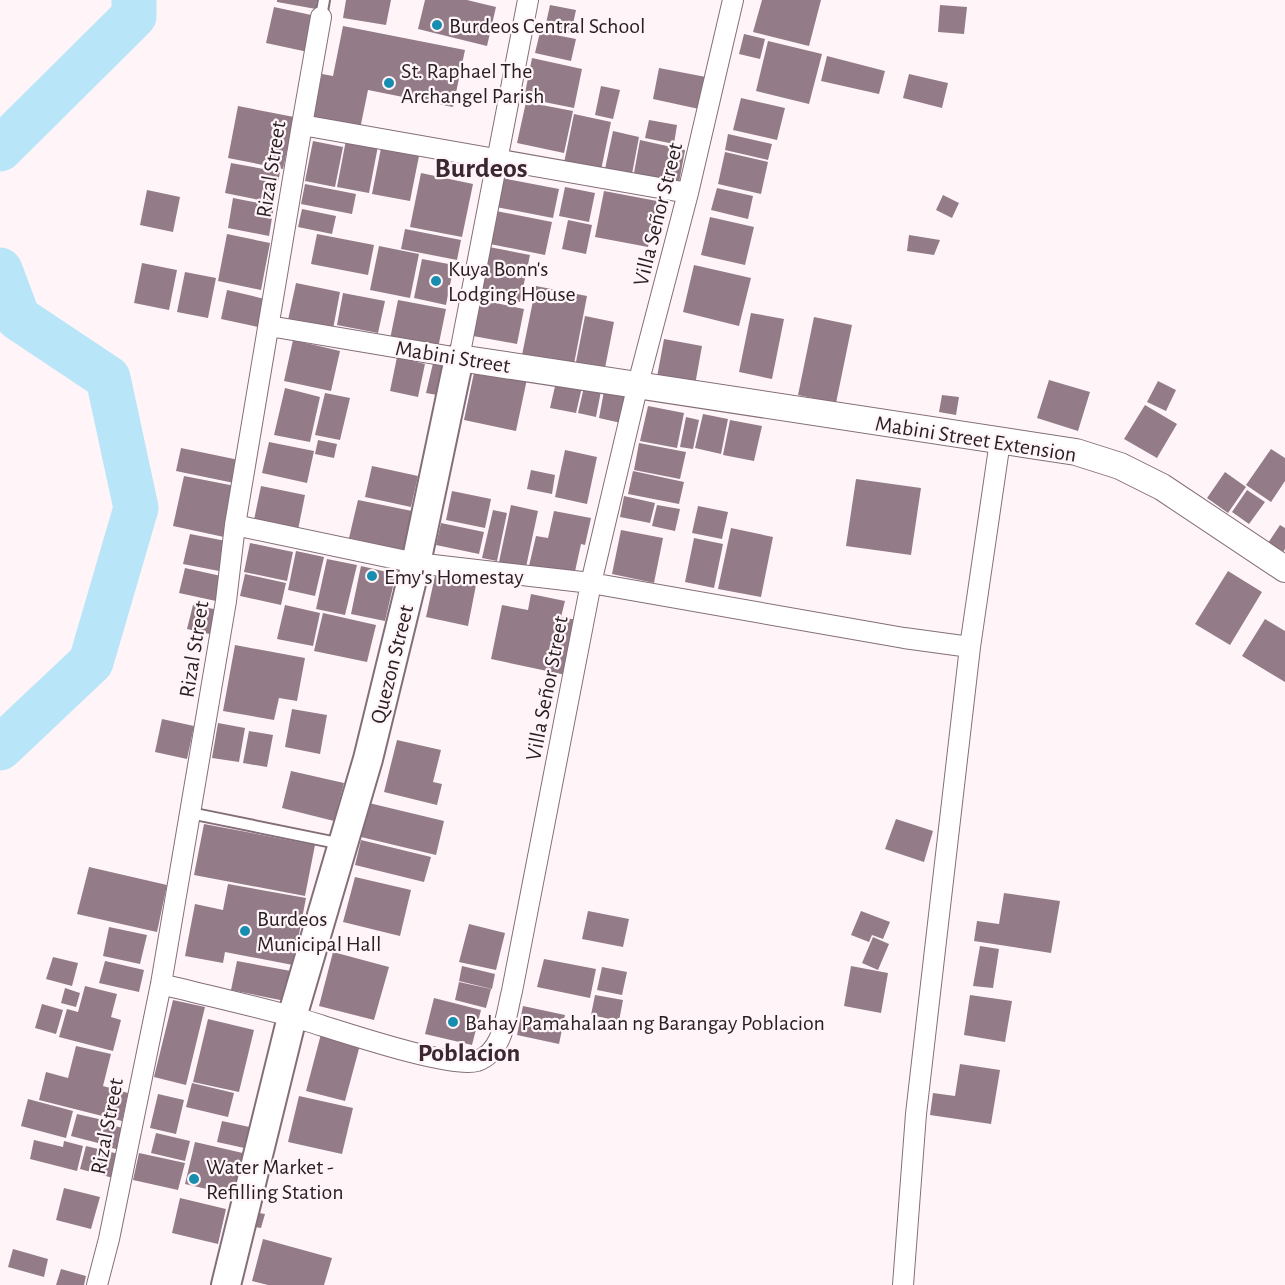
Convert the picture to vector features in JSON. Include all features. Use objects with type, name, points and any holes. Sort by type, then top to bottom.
[{"type":"main road","name":"Quezon Street","points":[[226,1285],[292,1017],[368,759],[416,563],[459,358]]},
{"type":"street","name":"Quezon Street","points":[[459,358],[528,0]]},
{"type":"street","name":"Villa Señor Street","points":[[161,984],[292,1017],[431,1057],[461,1062],[477,1061],[491,1052],[500,1041],[512,991],[591,584],[638,384],[688,193],[733,0]]},
{"type":"street","name":"Rizal Street","points":[[97,1285],[109,1239],[161,984],[323,9]]},
{"type":"street","points":[[302,125],[688,193]]},
{"type":"street","name":"Mabini Street","points":[[269,326],[459,358],[638,384]]},
{"type":"street","name":"Mabini Street Extension","points":[[638,384],[1077,452],[1120,466],[1162,487],[1285,569]]},
{"type":"street","points":[[903,1285],[916,1114],[970,647],[1000,441]]},
{"type":"street","points":[[236,525],[416,563],[591,584],[904,638],[970,647]]},
{"type":"lane","points":[[190,813],[343,844]]},
{"type":"building","points":[[277,0],[317,0],[316,9],[277,2]]},
{"type":"building","points":[[346,0],[391,0],[386,25],[343,18]]},
{"type":"building","points":[[425,0],[467,0],[496,7],[487,46],[418,29]]},
{"type":"building","points":[[762,0],[821,0],[809,46],[753,32]]},
{"type":"building","points":[[550,5],[576,10],[571,33],[545,28]]},
{"type":"building","points":[[940,5],[967,7],[964,34],[938,32]]},
{"type":"building","points":[[274,7],[316,16],[308,52],[266,43]]},
{"type":"building","name":"St. Raphael The Archangel Parish","points":[[343,26],[465,50],[453,107],[368,90],[359,134],[312,124],[322,74],[333,76]]},
{"type":"building","points":[[540,32],[576,39],[571,61],[535,53]]},
{"type":"building","points":[[744,34],[765,39],[760,59],[739,54]]},
{"type":"building","points":[[768,41],[822,54],[809,104],[756,91]]},
{"type":"building","points":[[827,56],[885,71],[879,94],[821,81]]},
{"type":"building","points":[[532,58],[582,69],[574,108],[524,98]]},
{"type":"building","points":[[659,68],[706,77],[699,109],[653,99]]},
{"type":"building","points":[[909,74],[948,83],[942,108],[903,98]]},
{"type":"building","points":[[601,86],[620,90],[613,119],[595,115]]},
{"type":"building","points":[[741,98],[785,108],[777,140],[733,130]]},
{"type":"building","points":[[526,102],[573,111],[564,153],[517,143]]},
{"type":"building","points":[[238,106],[294,117],[283,169],[228,158]]},
{"type":"building","points":[[574,114],[611,122],[601,170],[564,163]]},
{"type":"building","points":[[649,120],[677,125],[674,144],[645,138]]},
{"type":"building","points":[[613,131],[639,137],[632,174],[605,169]]},
{"type":"building","points":[[728,134],[772,144],[768,160],[725,150]]},
{"type":"building","points":[[346,140],[378,146],[369,193],[337,187]]},
{"type":"building","points":[[640,140],[685,150],[679,183],[634,173]]},
{"type":"building","points":[[313,141],[343,147],[335,187],[305,181]]},
{"type":"building","points":[[381,148],[419,156],[410,201],[372,194]]},
{"type":"building","points":[[725,152],[768,162],[761,194],[718,184]]},
{"type":"building","points":[[231,163],[280,172],[274,203],[225,193]]},
{"type":"building","points":[[421,173],[473,184],[462,237],[410,227]]},
{"type":"building","points":[[502,178],[559,189],[553,218],[496,207]]},
{"type":"building","points":[[305,184],[356,194],[352,214],[301,204]]},
{"type":"building","points":[[565,187],[595,193],[589,222],[559,216]]},
{"type":"building","points":[[717,188],[753,196],[748,219],[711,210]]},
{"type":"building","points":[[147,190],[180,197],[173,232],[140,225]]},
{"type":"building","points":[[604,191],[657,201],[648,247],[595,237]]},
{"type":"building","points":[[943,195],[959,203],[952,218],[936,210]]},
{"type":"building","points":[[233,198],[274,206],[269,236],[228,228]]},
{"type":"building","points":[[302,209],[336,216],[332,234],[298,227]]},
{"type":"building","points":[[496,211],[552,222],[545,255],[490,244]]},
{"type":"building","points":[[710,217],[754,227],[745,265],[701,255]]},
{"type":"building","points":[[568,220],[592,225],[586,254],[562,249]]},
{"type":"building","points":[[405,229],[461,240],[457,260],[401,249]]},
{"type":"building","points":[[227,234],[270,243],[261,290],[218,281]]},
{"type":"building","points":[[317,234],[374,245],[368,275],[311,264]]},
{"type":"building","points":[[909,235],[940,240],[934,255],[907,251]]},
{"type":"building","points":[[379,246],[419,254],[410,298],[370,290]]},
{"type":"building","points":[[489,247],[530,255],[520,302],[479,294]]},
{"type":"building","points":[[422,259],[454,265],[446,305],[414,298]]},
{"type":"building","points":[[142,263],[177,270],[169,310],[134,303]]},
{"type":"building","points":[[694,265],[751,278],[739,326],[683,312]]},
{"type":"building","points":[[185,272],[216,278],[208,318],[177,312]]},
{"type":"building","points":[[296,283],[340,292],[333,329],[288,320]]},
{"type":"building","points":[[536,286],[587,296],[574,364],[522,355]]},
{"type":"building","points":[[227,290],[265,299],[258,327],[221,319]]},
{"type":"building","points":[[343,293],[385,301],[378,333],[337,325]]},
{"type":"building","points":[[398,300],[446,309],[438,348],[390,339]]},
{"type":"building","points":[[481,300],[524,309],[517,344],[473,336]]},
{"type":"building","points":[[751,313],[784,319],[772,379],[739,372]]},
{"type":"building","points":[[585,316],[614,322],[605,368],[576,362]]},
{"type":"building","points":[[814,317],[852,325],[836,403],[798,395]]},
{"type":"building","points":[[664,339],[702,346],[695,385],[657,377]]},
{"type":"building","points":[[293,340],[340,351],[331,391],[284,381]]},
{"type":"building","points":[[397,357],[425,364],[418,397],[390,391]]},
{"type":"building","points":[[434,359],[451,364],[443,396],[426,393]]},
{"type":"building","points":[[475,368],[527,379],[516,431],[464,420]]},
{"type":"building","points":[[1049,380],[1090,392],[1078,431],[1037,418]]},
{"type":"building","points":[[1158,381],[1176,390],[1166,411],[1147,402]]},
{"type":"building","points":[[556,382],[582,387],[576,413],[550,408]]},
{"type":"building","points":[[584,387],[601,391],[596,417],[578,413]]},
{"type":"building","points":[[285,388],[320,397],[310,442],[274,435]]},
{"type":"building","points":[[604,391],[626,396],[621,423],[599,418]]},
{"type":"building","points":[[325,393],[350,398],[340,440],[315,435]]},
{"type":"building","points":[[942,395],[959,397],[956,415],[939,412]]},
{"type":"building","points":[[1145,405],[1177,424],[1157,458],[1124,439]]},
{"type":"building","points":[[648,406],[684,413],[677,448],[640,441]]},
{"type":"building","points":[[703,414],[728,419],[721,454],[695,448]]},
{"type":"building","points":[[686,417],[699,420],[693,449],[680,447]]},
{"type":"building","points":[[730,420],[762,426],[754,461],[723,455]]},
{"type":"building","points":[[318,440],[337,444],[334,458],[315,454]]},
{"type":"building","points":[[269,442],[314,451],[307,483],[262,473]]},
{"type":"building","points":[[639,443],[686,452],[680,479],[634,470]]},
{"type":"building","points":[[181,448],[239,460],[234,483],[176,471]]},
{"type":"building","points":[[1271,449],[1285,458],[1285,481],[1271,502],[1246,485]]},
{"type":"building","points":[[565,450],[597,457],[587,504],[555,497]]},
{"type":"building","points":[[372,466],[418,476],[411,507],[365,497]]},
{"type":"building","points":[[531,470],[555,475],[552,494],[527,489]]},
{"type":"building","points":[[633,471],[684,482],[679,504],[628,494]]},
{"type":"building","points":[[1225,472],[1246,487],[1228,513],[1207,498]]},
{"type":"building","points":[[184,476],[235,486],[224,537],[173,526]]},
{"type":"building","points":[[856,479],[921,488],[911,555],[846,546]]},
{"type":"building","points":[[261,486],[305,495],[298,530],[254,520]]},
{"type":"building","points":[[1247,490],[1265,502],[1249,524],[1232,512]]},
{"type":"building","points":[[452,491],[491,499],[485,528],[446,520]]},
{"type":"building","points":[[624,496],[655,503],[650,523],[620,517]]},
{"type":"building","points":[[358,500],[417,512],[408,551],[349,538]]},
{"type":"building","points":[[511,505],[538,511],[526,567],[499,562]]},
{"type":"building","points":[[657,505],[680,509],[675,531],[652,526]]},
{"type":"building","points":[[698,506],[728,512],[722,539],[692,533]]},
{"type":"building","points":[[493,510],[507,513],[497,561],[482,558]]},
{"type":"building","points":[[554,511],[591,518],[585,545],[581,544],[574,576],[529,566],[536,536],[548,538]]},
{"type":"building","points":[[441,523],[484,532],[479,554],[436,545]]},
{"type":"building","points":[[1280,525],[1285,528],[1285,549],[1280,556],[1266,546]]},
{"type":"building","points":[[731,528],[773,537],[761,597],[718,589]]},
{"type":"building","points":[[621,530],[663,538],[654,583],[612,574]]},
{"type":"building","points":[[190,534],[226,541],[219,571],[183,564]]},
{"type":"building","points":[[694,538],[723,544],[714,588],[685,582]]},
{"type":"building","points":[[250,543],[293,552],[287,581],[244,572]]},
{"type":"building","points":[[296,551],[324,557],[315,596],[288,590]]},
{"type":"building","points":[[327,559],[357,565],[345,615],[316,609]]},
{"type":"building","points":[[361,566],[396,574],[385,621],[351,614]]},
{"type":"building","points":[[185,568],[221,576],[216,601],[179,593]]},
{"type":"building","points":[[1228,571],[1262,592],[1230,645],[1195,624]]},
{"type":"building","points":[[245,574],[286,583],[281,605],[240,596]]},
{"type":"building","points":[[435,576],[476,585],[468,626],[426,617]]},
{"type":"building","points":[[531,594],[565,601],[561,617],[577,620],[566,675],[491,659],[502,605],[528,610]]},
{"type":"building","points":[[193,605],[219,610],[214,635],[187,629]]},
{"type":"building","points":[[285,605],[320,613],[313,646],[277,639]]},
{"type":"building","points":[[323,613],[376,625],[367,662],[314,651]]},
{"type":"building","points":[[1265,619],[1285,631],[1285,682],[1242,656]]},
{"type":"building","points":[[235,645],[305,658],[297,701],[279,698],[274,720],[223,711]]},
{"type":"building","points":[[292,709],[327,715],[320,754],[285,747]]},
{"type":"building","points":[[162,719],[194,726],[187,759],[155,752]]},
{"type":"building","points":[[218,723],[245,728],[239,762],[212,758]]},
{"type":"building","points":[[249,731],[273,735],[267,767],[243,763]]},
{"type":"building","points":[[397,740],[441,750],[433,782],[442,784],[437,805],[384,792]]},
{"type":"building","points":[[291,771],[344,783],[334,821],[282,808]]},
{"type":"building","points":[[369,803],[444,821],[436,855],[361,837]]},
{"type":"building","points":[[896,819],[933,831],[924,862],[885,849]]},
{"type":"building","points":[[204,824],[315,845],[305,896],[194,875]]},
{"type":"building","points":[[361,840],[431,857],[424,882],[355,865]]},
{"type":"building","points":[[89,867],[167,885],[157,932],[77,914]]},
{"type":"building","points":[[355,877],[411,890],[400,936],[343,922]]},
{"type":"building","name":"Burdeos Municipal Hall","points":[[228,884],[306,898],[293,965],[225,952],[223,963],[185,956],[195,904],[223,910]]},
{"type":"building","points":[[1004,893],[1060,901],[1051,953],[974,941],[977,921],[999,924]]},
{"type":"building","points":[[588,911],[629,919],[623,947],[582,939]]},
{"type":"building","points":[[861,911],[890,922],[883,939],[872,935],[869,942],[851,935]]},
{"type":"building","points":[[469,924],[505,933],[496,970],[459,962]]},
{"type":"building","points":[[109,927],[147,935],[140,964],[103,956]]},
{"type":"building","points":[[873,937],[889,944],[878,970],[862,963]]},
{"type":"building","points":[[980,946],[999,949],[993,988],[973,986]]},
{"type":"building","points":[[333,952],[389,967],[374,1020],[319,1006]]},
{"type":"building","points":[[53,957],[78,963],[72,986],[46,979]]},
{"type":"building","points":[[544,959],[596,969],[590,998],[537,987]]},
{"type":"building","points":[[105,961],[144,970],[139,992],[99,983]]},
{"type":"building","points":[[237,961],[291,971],[285,1001],[231,990]]},
{"type":"building","points":[[462,966],[495,974],[492,989],[459,981]]},
{"type":"building","points":[[851,966],[888,973],[881,1013],[844,1006]]},
{"type":"building","points":[[602,967],[627,972],[622,995],[597,990]]},
{"type":"building","points":[[459,982],[491,989],[486,1008],[455,1000]]},
{"type":"building","points":[[85,986],[117,994],[111,1017],[121,1020],[113,1051],[59,1037],[67,1009],[78,1012]]},
{"type":"building","points":[[65,988],[80,993],[76,1007],[61,1003]]},
{"type":"building","points":[[595,995],[623,1000],[619,1021],[591,1015]]},
{"type":"building","points":[[970,995],[1012,1001],[1005,1042],[964,1035]]},
{"type":"building","name":"Bahay Pamahalaan ng Barangay Poblacion","points":[[434,998],[481,1010],[472,1045],[425,1034]]},
{"type":"building","points":[[173,1000],[205,1007],[186,1085],[154,1077]]},
{"type":"building","points":[[42,1004],[63,1010],[56,1034],[35,1028]]},
{"type":"building","points":[[523,1006],[565,1015],[559,1044],[517,1035]]},
{"type":"building","points":[[208,1019],[254,1030],[239,1092],[193,1082]]},
{"type":"building","points":[[321,1034],[360,1045],[345,1101],[306,1091]]},
{"type":"building","points":[[76,1046],[111,1054],[103,1086],[128,1093],[122,1121],[39,1100],[46,1072],[68,1078]]},
{"type":"building","points":[[960,1064],[1000,1070],[991,1124],[930,1115],[933,1093],[955,1096]]},
{"type":"building","points":[[192,1083],[234,1093],[228,1117],[186,1107]]},
{"type":"building","points":[[158,1094],[184,1100],[176,1134],[150,1128]]},
{"type":"building","points":[[299,1096],[353,1108],[342,1154],[288,1142]]},
{"type":"building","points":[[28,1099],[73,1111],[66,1138],[21,1126]]},
{"type":"building","points":[[77,1114],[103,1120],[98,1143],[71,1136]]},
{"type":"building","points":[[222,1121],[254,1128],[249,1149],[217,1142]]},
{"type":"building","points":[[105,1123],[126,1129],[120,1150],[100,1145]]},
{"type":"building","points":[[156,1133],[190,1141],[185,1161],[151,1153]]},
{"type":"building","points":[[34,1140],[63,1147],[64,1141],[83,1146],[77,1171],[30,1159]]},
{"type":"building","points":[[195,1142],[247,1154],[237,1196],[185,1184]]},
{"type":"building","points":[[86,1146],[119,1154],[113,1178],[80,1169]]},
{"type":"building","points":[[139,1153],[185,1163],[178,1190],[133,1180]]},
{"type":"building","points":[[64,1188],[100,1197],[91,1229],[56,1220]]},
{"type":"building","points":[[180,1198],[226,1209],[218,1244],[172,1233]]},
{"type":"building","points":[[259,1213],[265,1214],[261,1228],[255,1227]]},
{"type":"building","points":[[263,1239],[332,1258],[324,1285],[268,1285],[252,1281]]},
{"type":"building","points":[[13,1249],[48,1259],[44,1277],[8,1267]]},
{"type":"building","points":[[61,1269],[86,1276],[84,1285],[56,1285]]},
{"type":"waterway","points":[[0,149],[134,16],[134,0]]},
{"type":"waterway","points":[[0,270],[18,318],[108,378],[136,508],[91,662],[0,748]]},
{"type":"place","name":"Burdeos Central School","points":[[437,25]]},
{"type":"place","name":"St. Raphael The Archangel Parish","points":[[389,83]]},
{"type":"place","name":"Kuya Bonn's Lodging House","points":[[436,281]]},
{"type":"place","name":"Emy's Homestay","points":[[372,576]]},
{"type":"place","name":"Burdeos Municipal Hall","points":[[245,931]]},
{"type":"place","name":"Bahay Pamahalaan ng Barangay Poblacion","points":[[453,1022]]},
{"type":"place","name":"Water Market - Refilling Station","points":[[194,1179]]},
{"type":"district","name":"Burdeos","points":[[481,167]]},
{"type":"district","name":"Poblacion","points":[[469,1052]]}]
